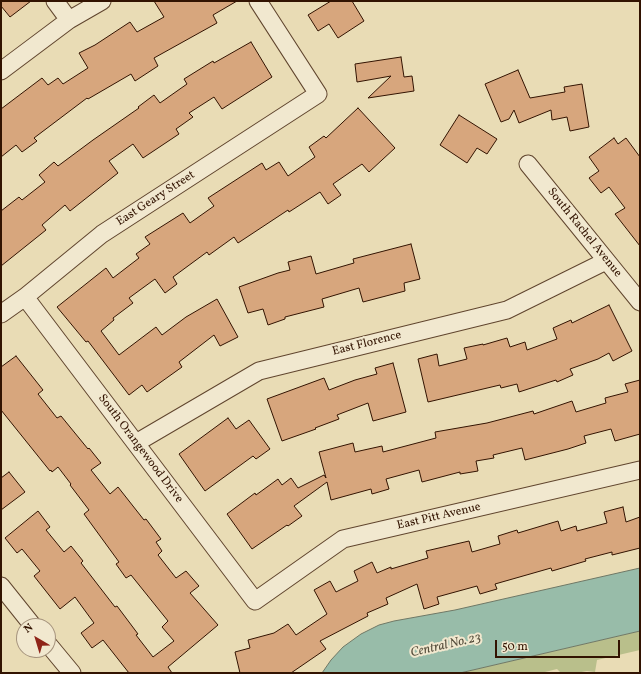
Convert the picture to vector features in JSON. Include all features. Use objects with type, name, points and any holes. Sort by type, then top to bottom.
[{"type":"street","points":[[54,1],[70,20]]},
{"type":"street","points":[[1,71],[70,20],[102,1]]},
{"type":"street","name":"East Geary Street","points":[[1,314],[25,297],[102,234],[318,94],[258,1]]},
{"type":"street","name":"South Rachel Avenue","points":[[528,164],[640,302]]},
{"type":"street","name":"East Florence","points":[[136,443],[260,371],[507,310],[606,261]]},
{"type":"street","name":"South Orangewood Drive","points":[[25,297],[255,601]]},
{"type":"street","name":"East Pitt Avenue","points":[[255,601],[343,539],[640,470]]},
{"type":"street","points":[[1,586],[27,618]]},
{"type":"street","points":[[56,656],[66,671]]},
{"type":"shaded area","points":[[640,631],[640,650],[597,660],[595,672],[587,671],[561,673],[557,669],[541,673],[460,673]]},
{"type":"water","name":"Central No. 23","points":[[640,568],[640,631],[460,673],[322,673],[343,647],[361,634],[379,625],[455,610]]},
{"type":"building","points":[[1,1],[31,1],[10,17],[1,6]]},
{"type":"building","points":[[154,1],[237,1],[213,15],[217,23],[154,58],[158,66],[135,81],[131,74],[88,99],[87,98],[34,138],[37,141],[22,152],[16,145],[1,157],[1,109],[42,78],[48,85],[58,78],[63,84],[88,68],[79,53],[95,45],[130,22],[137,32],[164,17]]},
{"type":"building","points":[[331,1],[352,1],[364,21],[338,38],[329,24],[318,31],[308,15]]},
{"type":"building","points":[[251,42],[272,77],[222,109],[214,97],[189,113],[193,117],[176,129],[179,134],[143,158],[133,144],[109,161],[118,173],[70,211],[65,205],[42,225],[46,230],[1,266],[1,211],[19,197],[22,200],[45,182],[39,175],[54,162],[58,166],[139,108],[138,107],[154,95],[160,103],[187,84],[184,79],[213,61],[214,63]]},
{"type":"building","points":[[401,57],[404,77],[412,76],[414,91],[368,98],[391,76],[357,82],[355,64]]},
{"type":"building","points":[[518,70],[530,98],[565,92],[564,87],[582,84],[589,127],[570,131],[567,117],[552,120],[551,110],[519,123],[514,110],[509,119],[501,122],[485,84]]},
{"type":"building","points":[[358,108],[395,148],[369,172],[362,164],[333,184],[341,195],[328,204],[320,192],[289,212],[288,210],[238,243],[234,237],[209,255],[207,252],[173,277],[177,284],[165,293],[155,279],[129,298],[133,303],[113,318],[114,320],[101,331],[119,355],[156,327],[162,335],[186,317],[217,299],[238,337],[220,346],[214,335],[179,362],[182,367],[147,392],[142,385],[129,395],[88,341],[86,342],[57,307],[106,268],[113,278],[139,258],[136,254],[150,244],[145,237],[183,213],[190,223],[214,206],[208,198],[262,163],[266,170],[279,162],[288,176],[315,157],[309,147],[324,136],[326,138]]},
{"type":"building","points":[[459,115],[497,139],[487,154],[477,148],[467,163],[440,145]]},
{"type":"building","points":[[614,138],[618,144],[626,138],[640,157],[640,246],[615,214],[625,208],[609,187],[601,193],[589,178],[599,171],[589,157]]},
{"type":"building","points":[[411,244],[420,279],[404,283],[405,291],[363,302],[359,288],[322,299],[324,307],[285,317],[285,319],[268,325],[263,309],[248,313],[239,287],[290,270],[288,262],[311,256],[316,274],[354,263],[353,259]]},
{"type":"building","points":[[609,305],[632,351],[613,361],[609,353],[598,359],[570,369],[573,375],[557,382],[556,380],[519,392],[517,384],[501,388],[500,385],[428,402],[418,359],[437,354],[439,366],[467,359],[464,348],[483,345],[507,338],[510,347],[525,342],[527,350],[557,339],[553,328],[571,320],[572,323]]},
{"type":"building","points":[[16,356],[43,390],[38,394],[57,418],[61,416],[101,463],[91,470],[110,494],[118,487],[161,539],[156,542],[162,551],[158,555],[176,578],[186,571],[199,586],[190,593],[218,625],[168,667],[172,673],[129,673],[103,640],[92,648],[81,633],[94,623],[75,597],[60,609],[34,576],[40,571],[22,549],[17,553],[5,538],[38,511],[50,527],[46,530],[64,552],[71,546],[83,561],[81,563],[115,607],[117,606],[138,634],[136,635],[153,657],[174,641],[162,627],[168,621],[131,575],[126,578],[116,564],[119,562],[84,514],[89,510],[70,485],[71,484],[58,467],[52,472],[51,470],[50,471],[1,410],[1,367]]},
{"type":"building","points":[[393,363],[406,412],[373,421],[368,403],[337,415],[339,419],[282,441],[267,399],[324,378],[329,390],[355,380],[377,374],[375,368]]},
{"type":"building","points":[[640,380],[640,434],[615,441],[611,429],[584,436],[586,443],[525,460],[522,448],[493,455],[494,458],[476,461],[478,471],[460,474],[460,472],[422,482],[419,470],[386,479],[389,489],[372,494],[371,489],[331,500],[327,482],[294,506],[302,516],[252,549],[227,514],[255,493],[256,495],[278,479],[282,485],[291,478],[298,488],[324,475],[326,478],[319,452],[353,443],[355,452],[382,446],[383,452],[436,438],[435,432],[487,423],[533,411],[534,414],[572,401],[576,412],[606,403],[605,398],[628,392],[625,384]]},
{"type":"building","points":[[228,418],[236,429],[249,420],[270,449],[256,459],[253,456],[205,491],[179,454]]},
{"type":"building","points":[[9,472],[25,492],[1,510],[1,478]]},
{"type":"building","points":[[623,507],[626,522],[640,517],[640,548],[612,555],[612,552],[585,559],[586,561],[552,571],[551,568],[495,584],[497,589],[480,594],[477,586],[437,597],[439,604],[424,609],[417,584],[386,598],[388,604],[367,613],[368,616],[320,641],[326,649],[291,673],[240,673],[235,652],[250,648],[248,640],[274,633],[288,624],[296,635],[327,614],[314,590],[330,581],[336,592],[358,581],[354,571],[372,562],[377,573],[391,567],[391,569],[428,558],[426,551],[469,541],[472,552],[500,544],[498,536],[517,530],[518,533],[558,521],[561,531],[576,526],[577,531],[607,523],[604,512]]}]
